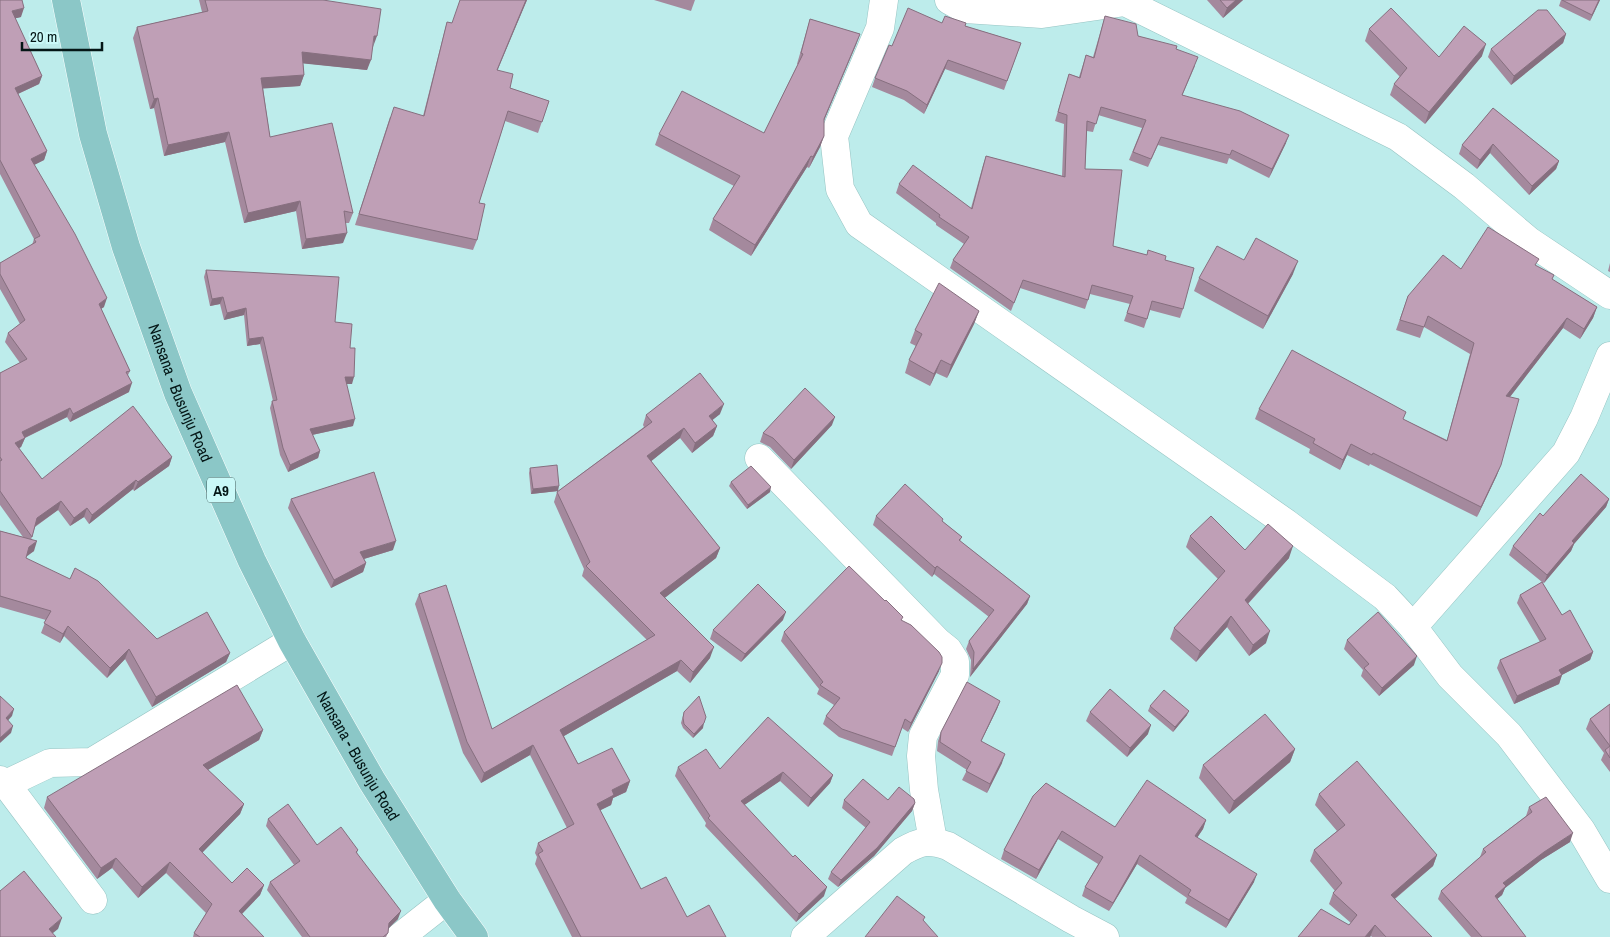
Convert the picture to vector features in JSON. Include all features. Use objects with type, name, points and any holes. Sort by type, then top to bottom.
[{"type":"main road","name":"Nansana - Busunju Road","points":[[66,0],[93,134],[126,247],[178,393],[252,561],[292,641],[372,781],[447,900],[474,937]]},
{"type":"street","points":[[884,0],[880,28],[834,136],[840,189],[860,224],[1293,529],[1385,598],[1413,628],[1450,676],[1509,734],[1581,830],[1610,879]]},
{"type":"street","points":[[948,0],[965,10],[1042,14],[1126,1],[1398,137],[1464,186],[1528,241],[1610,295]]},
{"type":"street","points":[[1413,628],[1566,453],[1584,418],[1610,356]]},
{"type":"street","points":[[759,458],[938,642],[948,650],[955,661],[955,675],[924,736],[921,756],[924,790],[933,841]]},
{"type":"street","points":[[93,900],[3,782],[50,763],[92,762],[292,641]]},
{"type":"street","points":[[805,937],[903,851],[918,842],[933,841],[948,846],[1071,920],[1105,937]]},
{"type":"street","points":[[400,937],[447,900]]},
{"type":"building","points":[[0,0],[22,0],[24,8],[12,11],[42,76],[15,88],[47,151],[31,159],[75,234],[107,298],[99,304],[130,371],[126,372],[132,383],[73,414],[70,408],[22,432],[25,438],[15,443],[42,479],[133,406],[172,457],[138,482],[136,480],[92,515],[87,508],[74,518],[61,501],[37,518],[32,537],[0,491],[0,461],[2,460],[0,457],[0,373],[27,359],[8,333],[25,320],[0,274],[0,263],[36,242],[34,239],[40,236],[0,160]]},
{"type":"building","points":[[205,0],[323,0],[381,9],[377,36],[374,36],[371,60],[302,52],[304,75],[261,78],[270,137],[332,123],[353,213],[344,211],[347,233],[306,239],[300,201],[248,213],[229,132],[168,145],[158,98],[154,99],[137,27],[208,11]]},
{"type":"building","points":[[460,0],[526,0],[497,70],[513,74],[510,88],[549,101],[542,122],[508,111],[479,203],[485,204],[477,240],[359,214],[394,107],[424,116],[447,22],[452,23]]},
{"type":"building","points":[[1220,0],[1236,0],[1227,8]]},
{"type":"building","points":[[1562,0],[1599,0],[1592,15]]},
{"type":"building","points":[[908,8],[942,23],[945,16],[966,23],[965,26],[1021,43],[1007,81],[948,60],[927,105],[907,91],[875,78],[889,45],[892,46]]},
{"type":"building","points":[[1391,8],[1439,57],[1464,26],[1486,44],[1429,112],[1394,84],[1407,68],[1369,29]]},
{"type":"building","points":[[1538,10],[1547,10],[1566,34],[1514,76],[1491,49]]},
{"type":"building","points":[[1105,16],[1136,24],[1138,36],[1177,46],[1176,49],[1198,57],[1182,95],[1240,111],[1289,135],[1272,169],[1232,150],[1230,155],[1161,137],[1151,159],[1133,152],[1146,120],[1101,107],[1096,124],[1087,121],[1085,169],[1122,170],[1113,246],[1147,255],[1148,250],[1166,256],[1165,260],[1194,268],[1183,309],[1152,301],[1147,319],[1127,313],[1133,296],[1092,285],[1088,300],[1023,280],[1014,303],[953,260],[969,237],[939,217],[940,215],[899,184],[913,165],[972,209],[986,156],[1065,177],[1067,115],[1058,112],[1069,74],[1080,78],[1086,55],[1094,58]]},
{"type":"building","points":[[810,19],[860,34],[824,119],[824,136],[813,157],[811,156],[755,245],[713,219],[740,176],[659,134],[682,91],[764,133],[803,54],[801,53]]},
{"type":"building","points":[[1493,108],[1559,161],[1532,186],[1493,144],[1480,160],[1462,145]]},
{"type":"building","points":[[1488,227],[1539,259],[1535,265],[1554,275],[1552,279],[1597,307],[1584,329],[1567,318],[1506,396],[1519,399],[1501,465],[1481,507],[1351,444],[1343,460],[1313,443],[1315,439],[1259,409],[1292,350],[1406,412],[1403,419],[1447,441],[1474,343],[1428,316],[1424,327],[1400,320],[1408,296],[1443,255],[1461,269]]},
{"type":"building","points":[[1256,238],[1298,261],[1268,316],[1199,278],[1217,246],[1244,260]]},
{"type":"building","points":[[206,270],[339,277],[335,322],[352,324],[350,348],[355,348],[354,377],[345,377],[355,419],[310,429],[320,451],[290,465],[283,448],[272,401],[277,400],[263,337],[249,339],[246,308],[227,313],[223,297],[212,299]]},
{"type":"building","points":[[939,283],[979,311],[951,365],[941,360],[934,374],[909,360],[922,334],[915,330]]},
{"type":"building","points":[[700,373],[724,404],[709,416],[717,426],[695,443],[684,428],[647,456],[720,548],[660,593],[714,647],[693,672],[681,660],[560,730],[578,764],[612,748],[630,781],[612,790],[614,795],[597,804],[641,889],[666,877],[687,917],[709,905],[726,937],[581,937],[538,854],[543,851],[538,843],[574,824],[533,745],[484,773],[467,742],[419,594],[446,585],[492,729],[655,635],[586,566],[590,562],[557,492],[652,422],[646,415]]},
{"type":"building","points":[[805,388],[835,417],[794,460],[773,438],[763,433]]},
{"type":"building","points":[[557,465],[559,486],[533,489],[530,468]]},
{"type":"building","points":[[751,466],[771,487],[748,505],[731,482]]},
{"type":"building","points":[[374,472],[396,541],[360,552],[366,563],[334,580],[291,499]]},
{"type":"building","points":[[1581,474],[1609,499],[1572,541],[1574,543],[1547,575],[1513,546],[1540,513],[1543,516]]},
{"type":"building","points":[[905,484],[943,519],[942,521],[962,537],[959,540],[1030,596],[973,669],[974,652],[969,641],[994,610],[937,566],[935,568],[876,516]]},
{"type":"building","points":[[1211,516],[1245,550],[1268,524],[1293,546],[1245,600],[1270,631],[1253,645],[1231,616],[1200,651],[1174,628],[1225,571],[1190,536]]},
{"type":"building","points":[[0,531],[37,541],[29,547],[26,558],[70,579],[75,568],[98,581],[157,639],[207,612],[230,653],[156,697],[129,649],[110,668],[68,626],[63,634],[44,623],[51,611],[0,596]]},
{"type":"building","points":[[849,566],[903,617],[901,620],[911,625],[942,657],[942,663],[911,723],[905,719],[895,747],[842,729],[826,716],[840,698],[820,685],[823,682],[784,632]]},
{"type":"building","points":[[1542,582],[1562,615],[1570,610],[1593,652],[1559,670],[1562,675],[1517,696],[1500,660],[1546,639],[1520,595]]},
{"type":"building","points":[[758,584],[786,612],[745,654],[713,630]]},
{"type":"building","points":[[1378,612],[1417,656],[1382,688],[1364,668],[1369,664],[1347,640]]},
{"type":"building","points":[[967,682],[1000,701],[981,741],[1005,754],[990,784],[966,771],[971,762],[940,742],[941,732]]},
{"type":"building","points":[[237,685],[263,730],[203,765],[244,804],[199,849],[232,883],[247,868],[264,885],[239,911],[264,937],[200,937],[194,933],[212,904],[170,862],[142,887],[116,858],[101,868],[47,797]]},
{"type":"building","points":[[1110,689],[1151,725],[1130,748],[1090,712]]},
{"type":"building","points":[[1164,690],[1189,711],[1175,727],[1150,706]]},
{"type":"building","points":[[0,696],[14,709],[6,718],[13,726],[0,738]]},
{"type":"building","points":[[699,696],[706,717],[704,723],[694,734],[684,724],[683,718],[684,712]]},
{"type":"building","points":[[1610,704],[1610,746],[1590,719]]},
{"type":"building","points":[[1265,714],[1295,749],[1234,801],[1203,765]]},
{"type":"building","points":[[768,717],[833,775],[811,798],[783,772],[741,801],[793,857],[795,855],[827,887],[799,914],[708,818],[710,816],[678,767],[706,749],[720,769]]},
{"type":"building","points":[[1610,746],[1610,758],[1605,750]]},
{"type":"building","points":[[1357,761],[1437,855],[1391,895],[1432,937],[1386,937],[1375,925],[1365,937],[1298,937],[1321,909],[1349,925],[1357,915],[1333,893],[1342,883],[1314,850],[1345,825],[1319,794]]},
{"type":"building","points":[[863,779],[888,800],[899,787],[914,799],[915,803],[877,848],[841,880],[831,872],[870,822],[844,800]]},
{"type":"building","points":[[1147,780],[1206,820],[1195,836],[1257,874],[1229,920],[1188,895],[1191,890],[1140,855],[1113,903],[1085,887],[1103,857],[1062,831],[1039,870],[1004,850],[1033,796],[1046,783],[1115,827]]},
{"type":"building","points":[[1546,797],[1573,833],[1503,883],[1506,886],[1495,896],[1526,937],[1482,937],[1441,891],[1486,852],[1483,849],[1532,812],[1529,807]]},
{"type":"building","points":[[288,804],[317,845],[341,827],[358,850],[356,852],[401,911],[389,923],[388,933],[383,937],[310,937],[270,882],[300,861],[268,819]]},
{"type":"building","points":[[24,871],[62,918],[49,929],[56,937],[0,937],[0,891]]},
{"type":"building","points":[[897,896],[925,917],[923,920],[938,937],[865,937]]}]
